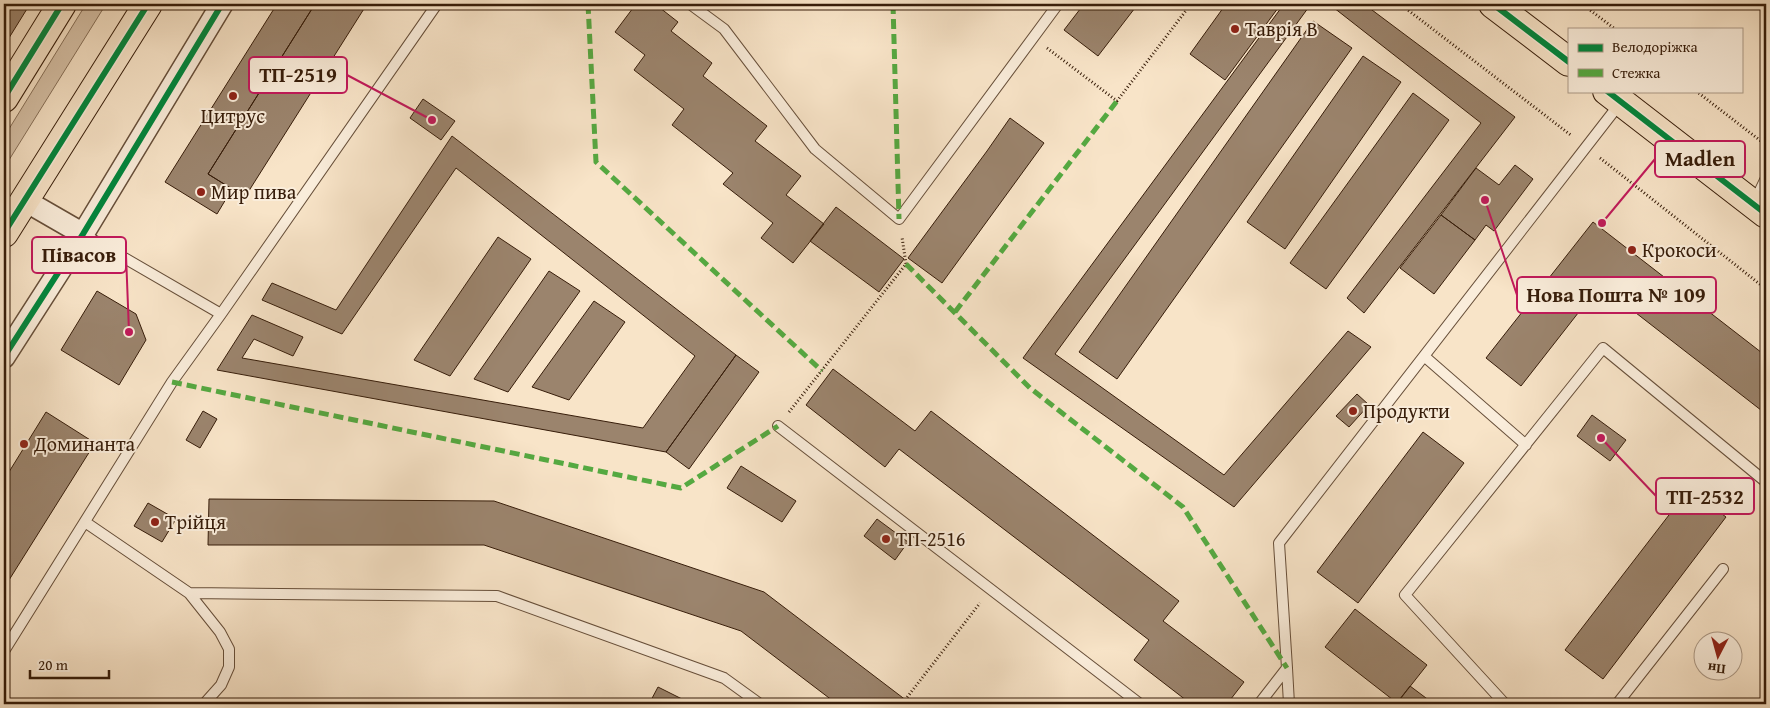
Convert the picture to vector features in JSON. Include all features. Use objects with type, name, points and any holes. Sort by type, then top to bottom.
[{"type":"main road","points":[[4,98],[62,4]]},
{"type":"main road","points":[[4,233],[148,4]]},
{"type":"main road","points":[[1493,4],[1568,61]]},
{"type":"main road","points":[[1614,97],[1760,209]]},
{"type":"street","points":[[4,357],[84,234],[222,4]]},
{"type":"street","points":[[24,200],[84,234]]},
{"type":"lane","points":[[4,651],[172,382],[222,314],[437,4]]},
{"type":"lane","points":[[690,4],[724,29],[815,149],[899,219],[1058,4]]},
{"type":"lane","points":[[1289,704],[1279,543],[1424,356],[1614,97]]},
{"type":"lane","points":[[1760,209],[1766,178]]},
{"type":"lane","points":[[84,234],[222,314]]},
{"type":"lane","points":[[1505,704],[1405,594],[1603,348],[1766,482]]},
{"type":"lane","points":[[1424,356],[1526,445]]},
{"type":"lane","points":[[778,426],[1140,704]]},
{"type":"lane","points":[[85,522],[188,593],[220,632],[229,649],[229,667],[221,685],[204,704]]},
{"type":"lane","points":[[1617,704],[1723,569]]},
{"type":"lane","points":[[188,593],[497,596],[724,678],[760,704]]},
{"type":"lane","points":[[1258,704],[1287,668]]},
{"type":"path","points":[[1033,37],[1117,101],[1191,4]]},
{"type":"path","points":[[1582,4],[1614,28]]},
{"type":"path","points":[[1697,92],[1766,145]]},
{"type":"path","points":[[778,426],[906,264],[899,219]]},
{"type":"path","points":[[905,700],[991,590]]},
{"type":"shaded area","points":[[86,4],[106,4],[4,168],[4,137]]},
{"type":"building","points":[[30,4],[4,46],[4,5]]},
{"type":"building","points":[[277,4],[315,4],[208,174],[232,189],[217,214],[165,182]]},
{"type":"building","points":[[315,4],[367,4],[245,197],[208,174]]},
{"type":"building","points":[[636,4],[655,4],[678,22],[671,31],[712,63],[703,76],[767,126],[755,141],[801,176],[786,195],[824,224],[793,263],[761,238],[773,223],[723,184],[733,173],[672,125],[684,109],[634,70],[645,55],[615,32]]},
{"type":"building","points":[[1084,4],[1138,4],[1098,56],[1064,30]]},
{"type":"building","name":"Таврія В","points":[[1226,4],[1281,4],[1225,80],[1190,54]]},
{"type":"building","points":[[1284,4],[1311,4],[1055,354],[1224,475],[1348,331],[1371,347],[1234,507],[1023,358]]},
{"type":"building","points":[[1329,4],[1364,4],[1515,117],[1364,313],[1347,298],[1481,123]]},
{"type":"building","points":[[1313,21],[1352,48],[1117,379],[1079,352]]},
{"type":"building","points":[[1363,56],[1401,82],[1285,249],[1247,222]]},
{"type":"building","points":[[1413,93],[1449,120],[1326,289],[1290,263]]},
{"type":"building","points":[[423,99],[455,121],[441,140],[410,118]]},
{"type":"building","points":[[1010,118],[1044,143],[942,283],[908,258]]},
{"type":"building","points":[[452,136],[736,355],[666,452],[217,370],[252,315],[303,337],[293,356],[254,339],[242,358],[643,428],[695,356],[456,168],[342,334],[262,300],[272,283],[336,310]]},
{"type":"building","points":[[1515,165],[1533,179],[1494,231],[1486,225],[1475,240],[1441,215],[1476,168],[1499,185]]},
{"type":"building","points":[[836,207],[904,259],[879,292],[810,241]]},
{"type":"building","points":[[1441,215],[1475,240],[1434,294],[1400,268]]},
{"type":"building","points":[[1593,222],[1766,356],[1766,414],[1600,285],[1521,386],[1486,358]]},
{"type":"building","points":[[498,237],[531,259],[450,376],[414,360]]},
{"type":"building","points":[[549,271],[580,291],[508,392],[474,379]]},
{"type":"building","points":[[97,291],[136,314],[146,340],[119,385],[61,350]]},
{"type":"building","points":[[594,301],[625,322],[569,400],[532,387]]},
{"type":"building","points":[[736,355],[759,372],[689,469],[666,452]]},
{"type":"building","points":[[833,369],[915,431],[931,411],[1179,601],[1163,621],[1244,682],[1227,704],[1191,704],[1134,660],[1149,640],[899,449],[885,467],[806,405]]},
{"type":"building","name":"Продукти","points":[[1357,394],[1369,405],[1349,427],[1336,416]]},
{"type":"building","points":[[203,411],[217,419],[200,448],[186,440]]},
{"type":"building","points":[[46,412],[95,443],[4,588],[4,480]]},
{"type":"building","points":[[1592,415],[1626,440],[1610,461],[1577,436]]},
{"type":"building","points":[[1423,432],[1464,463],[1358,603],[1317,572]]},
{"type":"building","points":[[741,466],[796,501],[782,522],[727,488]]},
{"type":"building","points":[[1689,489],[1726,517],[1603,679],[1565,650]]},
{"type":"building","points":[[209,499],[494,501],[764,592],[911,704],[837,704],[741,631],[484,545],[208,545]]},
{"type":"building","name":"Трійця","points":[[148,503],[176,519],[162,542],[134,526]]},
{"type":"building","name":"ТП-2516","points":[[877,519],[908,542],[895,560],[864,536]]},
{"type":"building","points":[[1355,609],[1427,665],[1397,703],[1325,647]]},
{"type":"building","points":[[1410,686],[1434,704],[1396,704]]},
{"type":"building","points":[[658,687],[692,704],[649,704]]},
{"type":"marked path","points":[[588,4],[596,162],[822,371]]},
{"type":"marked path","points":[[893,4],[899,219]]},
{"type":"marked path","points":[[955,312],[1117,101]]},
{"type":"marked path","points":[[906,264],[1030,388],[1183,507],[1287,668]]},
{"type":"marked path","points":[[172,382],[681,488],[778,426]]},
{"type":"cycle path","points":[[4,98],[62,4]]},
{"type":"cycle path","points":[[4,233],[148,4]]},
{"type":"cycle path","points":[[4,357],[83,234],[222,4]]},
{"type":"cycle path","points":[[1493,4],[1568,61]]},
{"type":"cycle path","points":[[1608,92],[1766,214]]},
{"type":"place","name":"Таврія В","points":[[1235,29]]},
{"type":"place","name":"Цитрус","points":[[233,96]]},
{"type":"place","name":"ТП-2519","points":[[432,120]]},
{"type":"place","name":"Мир пива","points":[[201,192]]},
{"type":"place","name":"Нова Пошта № 109","points":[[1485,200]]},
{"type":"place","name":"Madlen","points":[[1602,223]]},
{"type":"place","name":"Крокоси","points":[[1632,250]]},
{"type":"place","name":"Півасов","points":[[129,332]]},
{"type":"place","name":"Продукти","points":[[1353,411]]},
{"type":"place","name":"ТП-2532","points":[[1601,438]]},
{"type":"place","name":"Доминанта","points":[[24,444]]},
{"type":"place","name":"Трійця","points":[[155,522]]},
{"type":"place","name":"ТП-2516","points":[[886,539]]}]
